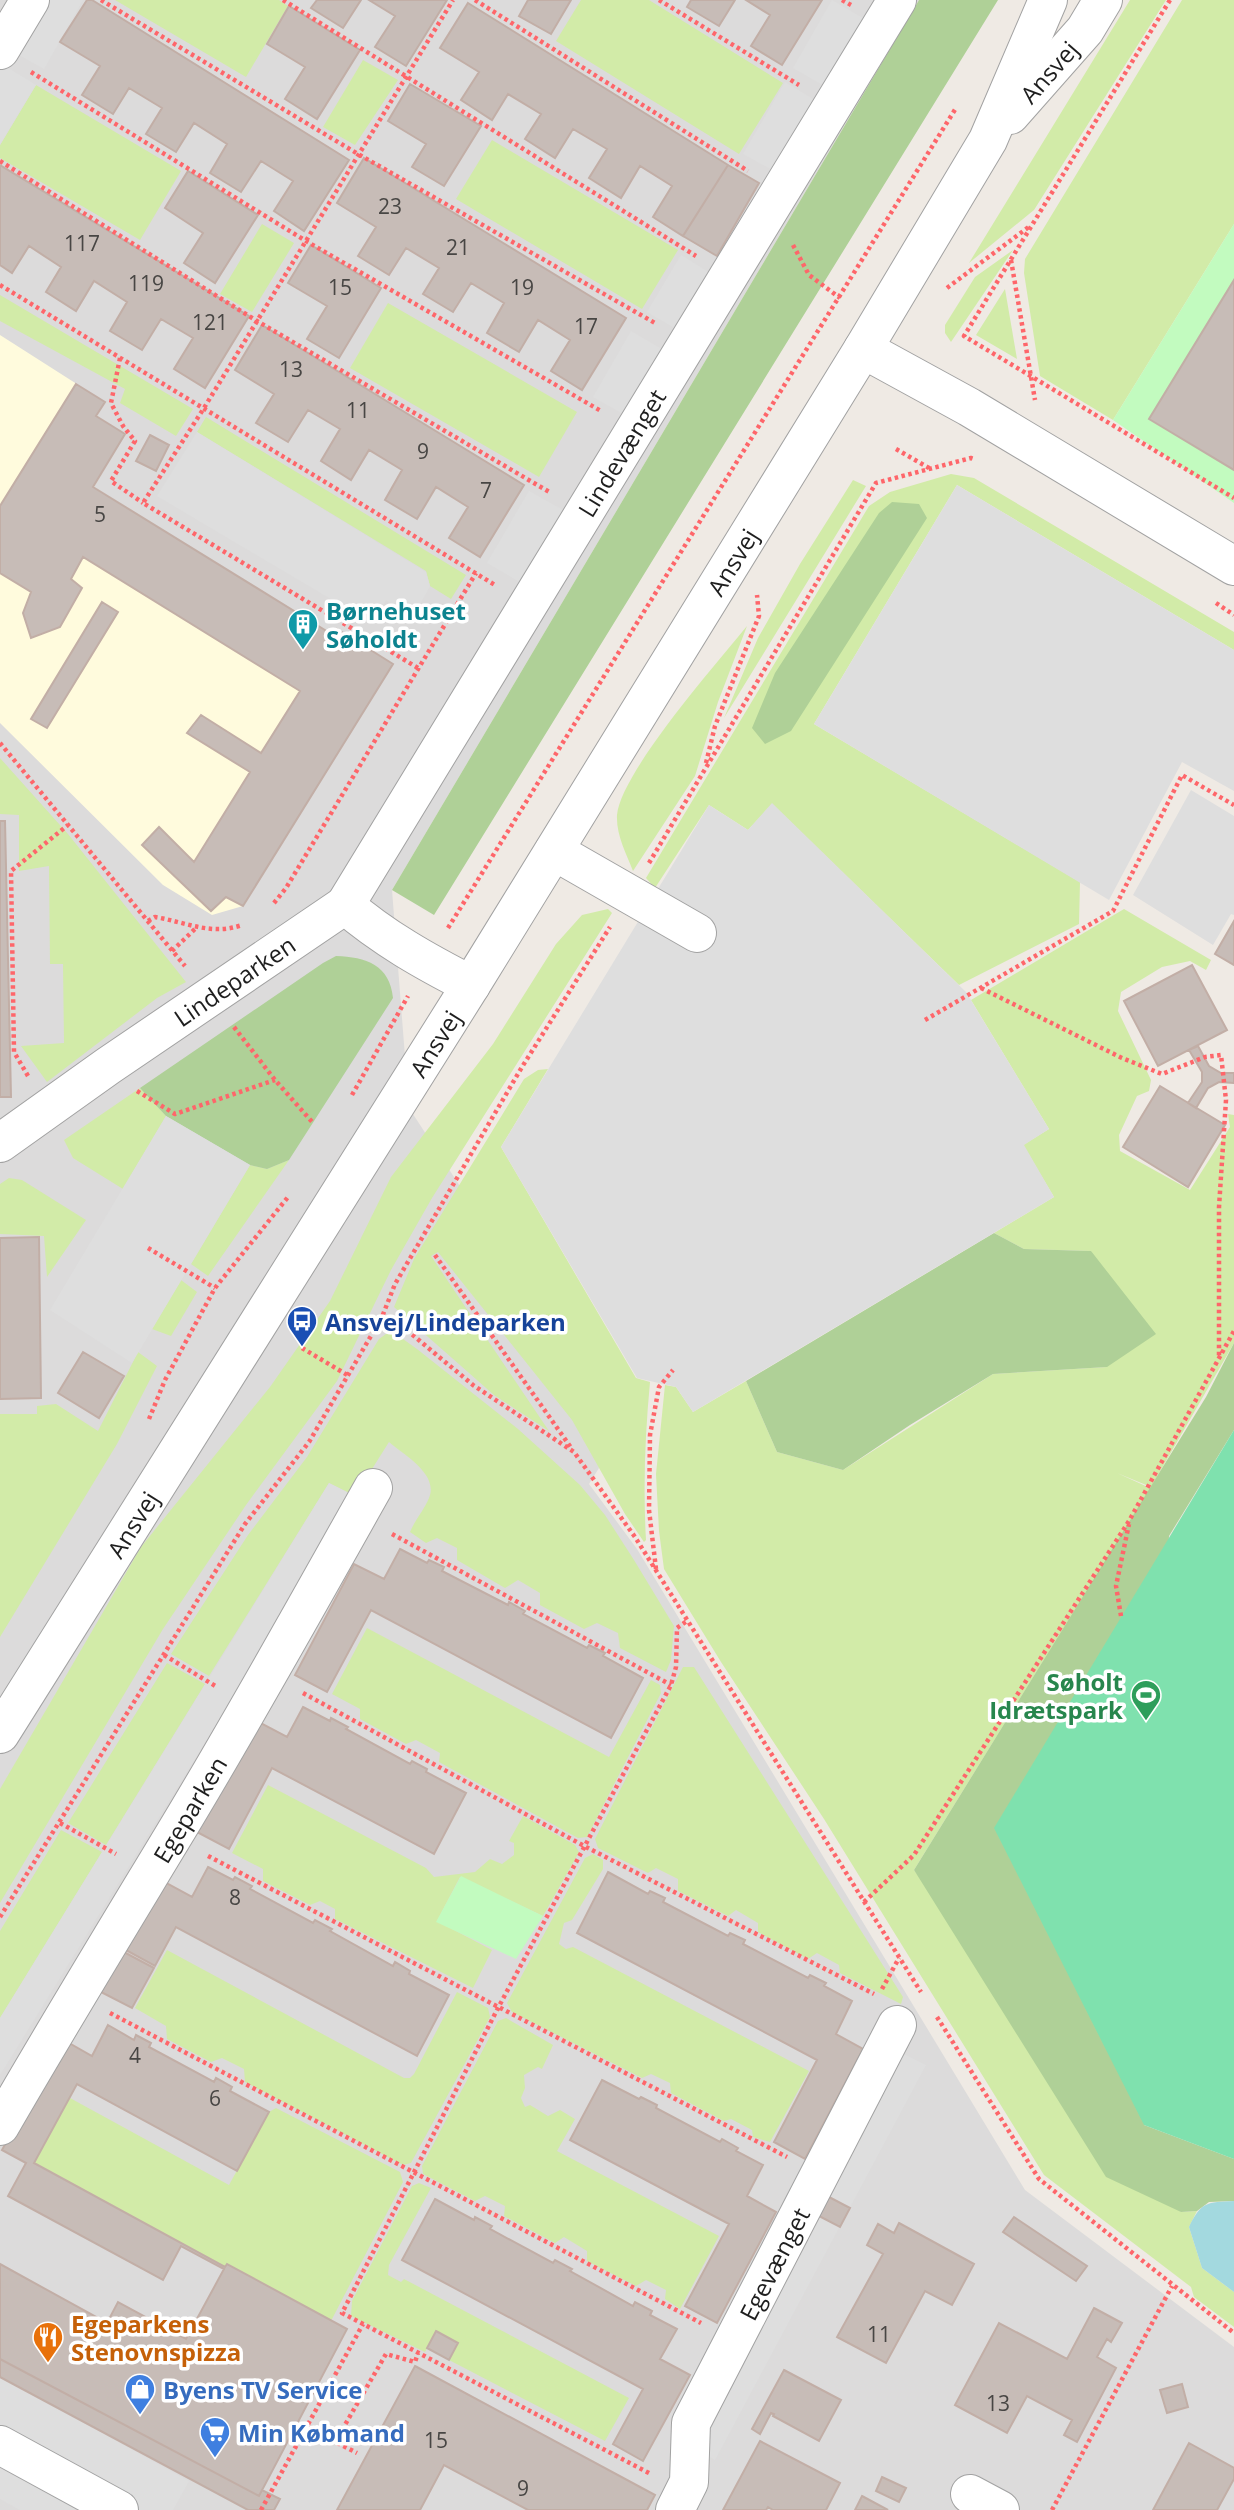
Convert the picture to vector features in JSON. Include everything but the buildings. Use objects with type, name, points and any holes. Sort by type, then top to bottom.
[{"type":"street","points":[[12,59],[30,0]]},
{"type":"street","name":"Lindevænget","points":[[345,905],[897,0]]},
{"type":"street","name":"Ansvej","points":[[0,1734],[471,985],[863,349],[988,140],[1048,0]]},
{"type":"street","name":"Ansvej","points":[[988,140],[1085,30],[1103,0]]},
{"type":"street","points":[[863,349],[969,407],[1234,566]]},
{"type":"street","points":[[554,851],[697,933]]},
{"type":"street","points":[[345,905],[369,926],[427,963],[471,985]]},
{"type":"street","name":"Lindeparken","points":[[0,1143],[345,905]]},
{"type":"street","name":"Egeparken","points":[[0,2126],[76,1995],[173,1838],[365,1502]]},
{"type":"street","name":"Egevænget","points":[[679,2501],[689,2482],[691,2423],[897,2025]]},
{"type":"street","points":[[0,2445],[119,2510]]},
{"type":"path","points":[[101,0],[358,155],[689,342]]},
{"type":"path","points":[[284,0],[729,277]]},
{"type":"path","points":[[143,503],[453,0]]},
{"type":"path","points":[[475,0],[774,204],[782,227],[809,275],[840,298]]},
{"type":"path","points":[[659,0],[833,107]]},
{"type":"path","points":[[1170,0],[964,337],[1234,499]]},
{"type":"path","points":[[12,59],[306,241],[635,431]]},
{"type":"path","points":[[427,963],[957,107]]},
{"type":"path","points":[[0,161],[257,321],[584,513]]},
{"type":"path","points":[[1011,259],[1044,451]]},
{"type":"path","points":[[0,285],[528,605]]},
{"type":"path","points":[[120,358],[111,403],[123,426],[135,441],[111,481],[143,503],[418,668]]},
{"type":"path","points":[[896,449],[930,468]]},
{"type":"path","points":[[0,1917],[245,1524],[309,1443],[382,1317],[395,1284],[522,1067],[577,983],[876,484],[971,458],[982,463]]},
{"type":"path","points":[[270,908],[286,888],[476,573]]},
{"type":"path","points":[[704,770],[715,726],[759,615],[757,590]]},
{"type":"path","points":[[1211,600],[1234,615]]},
{"type":"path","points":[[0,743],[186,968]]},
{"type":"path","points":[[925,1020],[1113,911],[1182,775],[1234,805]]},
{"type":"path","points":[[48,1109],[14,1052],[11,871],[68,825]]},
{"type":"path","points":[[148,921],[155,917],[196,928],[228,930],[251,921]]},
{"type":"path","points":[[172,951],[196,928]]},
{"type":"path","points":[[981,988],[1122,1058],[1162,1074],[1205,1057],[1220,1055],[1226,1100],[1219,1207],[1219,1357]]},
{"type":"path","points":[[233,1026],[314,1124]]},
{"type":"path","points":[[108,1066],[138,1093],[175,1114],[275,1080]]},
{"type":"path","points":[[148,1248],[215,1288]]},
{"type":"path","points":[[435,1255],[656,1570],[921,1993]]},
{"type":"path","points":[[382,1317],[409,1332],[472,1385],[574,1452]]},
{"type":"path","points":[[864,1902],[914,1855],[1129,1521],[1234,1331]]},
{"type":"path","points":[[302,1348],[349,1376]]},
{"type":"path","points":[[656,1570],[649,1510],[650,1435],[659,1387],[673,1370]]},
{"type":"path","points":[[365,1502],[671,1685]]},
{"type":"path","points":[[1121,1616],[1116,1586],[1129,1521]]},
{"type":"path","points":[[679,2501],[418,2353],[342,2314],[498,2008],[671,1685],[676,1667],[677,1628],[687,1620]]},
{"type":"path","points":[[164,1655],[208,1682]]},
{"type":"path","points":[[268,1674],[586,1847],[878,1996],[900,1958]]},
{"type":"path","points":[[59,1823],[103,1847]]},
{"type":"path","points":[[173,1838],[820,2174]]},
{"type":"path","points":[[76,1995],[733,2340]]},
{"type":"path","points":[[936,2016],[1039,2179],[1234,2333]]},
{"type":"path","points":[[1052,2510],[1172,2286]]},
{"type":"path","points":[[261,2510],[363,2324]]},
{"type":"path","points":[[335,2442],[386,2354],[415,2362],[418,2353]]},
{"type":"path","points":[[306,2427],[357,2453]]},
{"type":"shaded area","points":[[0,0],[919,0],[392,890],[409,1108],[568,1352],[599,1468],[589,1484],[637,1549],[1025,2190],[1234,2347],[1234,2510],[0,2510]]},
{"type":"shaded area","points":[[30,0],[83,0],[44,69],[3,46]]},
{"type":"shaded area","points":[[832,0],[880,28],[840,95],[793,68]]},
{"type":"shaded area","points":[[0,63],[36,85],[0,145]]},
{"type":"shaded area","points":[[785,82],[831,110],[789,179],[743,154]]},
{"type":"shaded area","points":[[681,255],[726,283],[692,338],[647,312]]},
{"type":"shaded area","points":[[631,331],[679,359],[639,423],[593,397]]},
{"type":"shaded area","points":[[0,335],[105,402],[97,416],[125,434],[94,487],[333,635],[337,629],[393,664],[243,906],[212,915],[163,885],[0,723]]},
{"type":"shaded area","points":[[197,432],[426,572],[430,586],[413,617],[386,600],[373,624],[157,496]]},
{"type":"shaded area","points":[[957,485],[1234,650],[1234,791],[1182,762],[1109,900],[814,724]]},
{"type":"shaded area","points":[[529,491],[581,520],[537,592],[487,563]]},
{"type":"shaded area","points":[[1191,790],[1234,816],[1234,915],[1231,914],[1213,945],[1133,895]]},
{"type":"shaded area","points":[[772,803],[966,992],[1049,1129],[1024,1145],[1054,1197],[693,1412],[676,1387],[637,1378],[501,1147],[709,805],[748,830]]},
{"type":"shaded area","points":[[166,1116],[250,1165],[132,1363],[50,1310]]},
{"type":"shaded area","points":[[329,1483],[355,1496],[0,2075],[0,2018]]},
{"type":"shaded area","points":[[902,2053],[926,2065],[715,2460],[691,2447]]},
{"type":"shaded area","points":[[0,2377],[189,2481],[173,2510],[20,2510],[0,2499]]},
{"type":"green space","points":[[115,0],[279,0],[288,6],[246,77]]},
{"type":"green space","points":[[581,0],[649,0],[783,83],[739,154],[556,41]]},
{"type":"green space","points":[[919,0],[998,0],[434,915],[392,890]]},
{"type":"green space","points":[[1130,0],[1166,0],[1034,210],[969,263]]},
{"type":"green space","points":[[1182,0],[1234,0],[1234,224],[1113,420],[1040,376],[1024,273],[1025,259]]},
{"type":"green space","points":[[363,60],[398,80],[355,145],[323,127]]},
{"type":"green space","points":[[36,85],[181,171],[140,240],[0,158],[0,145]]},
{"type":"green space","points":[[492,140],[678,250],[642,309],[456,199]]},
{"type":"green space","points":[[262,224],[294,243],[252,312],[220,294]]},
{"type":"green space","points":[[1234,224],[1234,503],[1113,420]]},
{"type":"green space","points":[[1013,250],[951,342],[945,333],[945,325],[975,277]]},
{"type":"green space","points":[[1005,289],[1017,359],[976,335]]},
{"type":"green space","points":[[0,295],[193,409],[176,436],[120,403],[125,389],[0,321]]},
{"type":"green space","points":[[388,303],[577,412],[539,477],[350,368]]},
{"type":"green space","points":[[206,417],[466,575],[451,599],[430,586],[426,571],[197,432]]},
{"type":"green space","points":[[951,474],[974,478],[1234,632],[1234,650],[957,485],[814,724],[1080,882],[1079,924],[959,985],[772,804],[748,830],[709,805],[655,888],[646,878],[869,506],[890,492]]},
{"type":"green space","points":[[853,480],[866,486],[724,718],[758,638],[800,564]]},
{"type":"green space","points":[[892,502],[919,504],[927,518],[791,731],[765,744],[752,728],[775,673],[879,513]]},
{"type":"green space","points":[[747,626],[718,702],[695,776],[633,871],[618,830],[617,815],[623,796],[672,718]]},
{"type":"green space","points":[[0,758],[68,834],[186,982],[157,998],[47,1082],[21,1046],[64,1043],[63,964],[50,964],[49,866],[19,871],[19,815],[0,814]]},
{"type":"green space","points":[[608,909],[612,913],[432,1198],[391,1270],[337,1381],[246,1505],[163,1629],[0,1903],[0,1789],[141,1547],[270,1387],[330,1301],[391,1177],[493,1044],[556,944],[582,915]]},
{"type":"green space","points":[[1124,909],[1211,960],[1206,970],[1190,961],[1162,967],[1121,992],[1118,1011],[1151,1080],[1149,1091],[1137,1096],[1119,1135],[1120,1151],[1190,1190],[1230,1127],[1228,1114],[1234,1115],[1234,1343],[1151,1487],[1117,1473],[1150,1488],[914,1870],[1181,2212],[1197,2211],[1189,2227],[1202,2268],[1234,2292],[1234,2327],[1194,2297],[1191,2287],[1044,2175],[824,1819],[721,1662],[664,1569],[659,1531],[656,1474],[665,1385],[676,1387],[693,1412],[746,1381],[777,1452],[843,1470],[993,1374],[1107,1367],[1091,1251],[1024,1249],[994,1233],[1054,1197],[1023,1145],[1049,1129],[971,1000]]},
{"type":"green space","points":[[336,956],[357,958],[382,970],[391,987],[393,998],[289,1160],[267,1169],[250,1165],[166,1116],[140,1088],[323,963]]},
{"type":"green space","points":[[548,1069],[501,1147],[636,1378],[650,1382],[644,1542],[625,1514],[572,1420],[438,1252],[431,1256],[549,1431],[494,1395],[394,1307],[414,1259],[524,1079],[538,1070]]},
{"type":"green space","points":[[140,1088],[166,1116],[123,1189],[73,1158],[64,1140]]},
{"type":"green space","points":[[289,1160],[208,1276],[191,1264],[250,1165],[267,1169]]},
{"type":"green space","points":[[9,1178],[22,1180],[86,1220],[47,1277],[44,1236],[0,1234],[0,1184]]},
{"type":"green space","points":[[994,1233],[1024,1249],[1091,1251],[1156,1334],[1107,1367],[993,1374],[843,1470],[777,1452],[746,1381]]},
{"type":"green space","points":[[181,1280],[197,1292],[171,1336],[152,1329]]},
{"type":"green space","points":[[386,1334],[396,1334],[417,1349],[518,1429],[580,1485],[605,1515],[674,1626],[671,1660],[666,1672],[620,1648],[618,1633],[597,1623],[584,1629],[540,1605],[540,1593],[518,1580],[505,1588],[457,1560],[457,1548],[437,1538],[426,1543],[410,1532],[429,1498],[431,1489],[425,1473],[389,1442],[355,1496],[329,1483],[209,1676],[171,1654],[248,1535],[307,1457],[379,1339]]},
{"type":"green space","points":[[1234,1343],[1234,1430],[1169,1536],[1144,2125],[1234,2159],[1234,2201],[1209,2202],[1197,2211],[1181,2212],[1106,2177],[914,1870],[1206,1397]]},
{"type":"green space","points":[[138,1352],[157,1366],[117,1444],[0,1637],[0,1414],[37,1414],[37,1406],[56,1404],[98,1431]]},
{"type":"green space","name":"Søholt Idrætspark","points":[[1234,1430],[1234,2159],[1144,2125],[994,1828]]},
{"type":"green space","points":[[367,1628],[609,1757],[651,1680],[660,1685],[661,1693],[587,1837],[578,1838],[439,1762],[440,1753],[416,1740],[406,1744],[360,1719],[360,1709],[332,1694]]},
{"type":"green space","points":[[167,1663],[205,1684],[106,1845],[68,1823]]},
{"type":"green space","points":[[683,1667],[694,1667],[903,1997],[901,2004],[840,1973],[839,1965],[817,1953],[808,1959],[758,1932],[758,1923],[736,1910],[728,1916],[678,1891],[678,1879],[656,1868],[648,1873],[598,1848],[595,1839]]},
{"type":"green space","points":[[268,1785],[426,1868],[434,1877],[475,1872],[490,1859],[502,1864],[514,1855],[514,1843],[509,1841],[523,1816],[575,1845],[579,1852],[543,1916],[460,1877],[437,1921],[492,1950],[473,1988],[335,1919],[335,1909],[320,1901],[310,1905],[263,1881],[263,1869],[232,1853]]},
{"type":"green space","points":[[61,1830],[102,1852],[0,2018],[0,1931]]},
{"type":"green space","points":[[593,1854],[603,1860],[603,1869],[572,1920],[564,1923],[559,1944],[566,1949],[573,1947],[809,2071],[770,2142],[753,2137],[752,2130],[731,2119],[724,2121],[671,2093],[670,2083],[651,2074],[642,2078],[512,2012],[507,2003],[585,1858]]},
{"type":"green space","points":[[461,1876],[543,1916],[516,1959],[436,1922]]},
{"type":"green space","points":[[167,1950],[404,2078],[410,2078],[414,2074],[457,1992],[488,2008],[490,2017],[411,2163],[403,2165],[245,2082],[244,2069],[222,2058],[211,2062],[167,2039],[166,2026],[135,2008]]},
{"type":"green space","points":[[506,2018],[553,2045],[542,2069],[538,2067],[524,2075],[525,2088],[521,2098],[525,2107],[530,2105],[548,2116],[560,2110],[575,2119],[557,2151],[719,2236],[680,2309],[665,2299],[666,2290],[646,2280],[636,2286],[587,2261],[587,2251],[564,2237],[555,2243],[504,2216],[505,2206],[485,2196],[475,2201],[423,2174],[422,2166],[498,2021]]},
{"type":"green space","points":[[70,2098],[229,2185],[269,2112],[276,2108],[400,2172],[403,2182],[331,2321],[227,2264],[225,2267],[34,2163]]},
{"type":"green space","points":[[419,2183],[431,2188],[389,2265],[388,2275],[401,2282],[404,2279],[629,2398],[605,2441],[449,2360],[458,2343],[437,2331],[425,2352],[351,2316],[352,2301],[412,2186]]},
{"type":"water","points":[[1234,2201],[1234,2292],[1202,2268],[1189,2227],[1197,2213],[1206,2205]]},
{"type":"place","name":"Børnehuset Søholdt","points":[[303,651]]},
{"type":"place","name":"Ansvej/Lindeparken","points":[[302,1348]]},
{"type":"place","name":"Søholt Idrætspark","points":[[1146,1722]]},
{"type":"place","name":"Egeparkens Stenovnspizza","points":[[48,2364]]},
{"type":"place","name":"Byens TV Service","points":[[140,2416]]},
{"type":"place","name":"Min Købmand","points":[[215,2459]]}]
